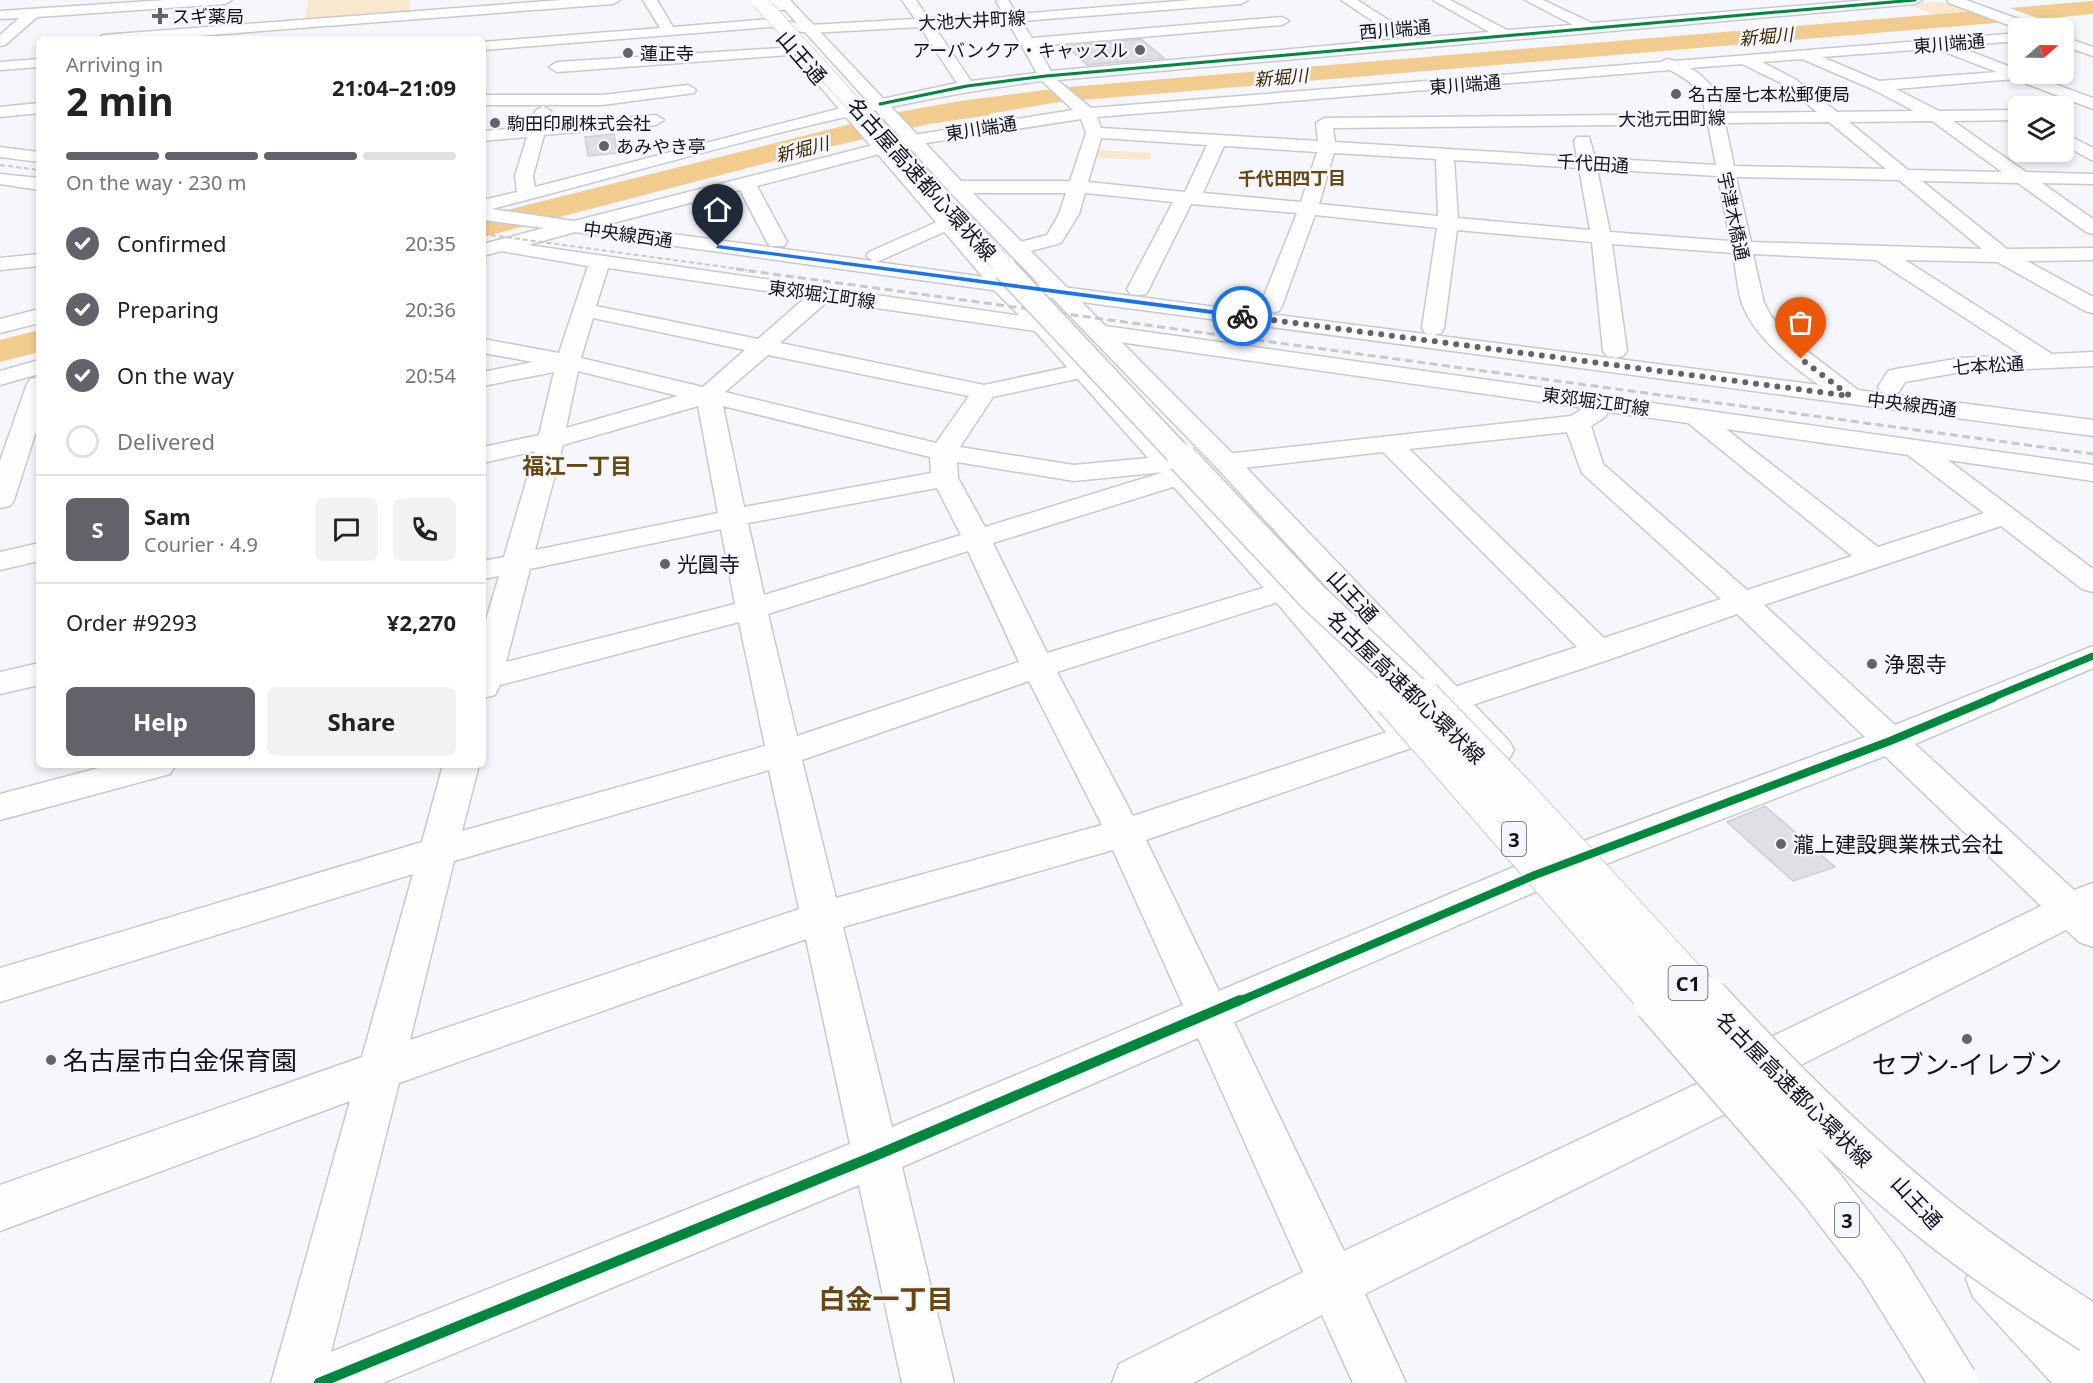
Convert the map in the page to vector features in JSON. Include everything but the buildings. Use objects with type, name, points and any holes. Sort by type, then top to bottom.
[{"type":"main road","points":[[0,15],[33,13],[86,5],[147,6],[223,0],[208,35]]},
{"type":"main road","points":[[415,0],[415,24]]},
{"type":"main road","points":[[487,30],[560,6],[613,0]]},
{"type":"main road","points":[[650,0],[669,31]]},
{"type":"main road","points":[[909,0],[967,86]]},
{"type":"main road","points":[[1002,0],[1049,80],[1080,108],[1094,133],[1069,214],[1054,239],[1016,249]]},
{"type":"main road","name":"大池大井町線","points":[[800,39],[925,23],[1012,18],[1090,6],[1241,0]]},
{"type":"main road","points":[[1348,0],[1414,42]]},
{"type":"main road","points":[[1440,0],[1504,35]]},
{"type":"main road","points":[[1532,0],[1614,39]]},
{"type":"main road","points":[[1794,0],[1817,8]]},
{"type":"main road","name":"西川端通","points":[[881,126],[967,86],[1049,80],[1323,50],[1868,2],[1915,0]]},
{"type":"main road","points":[[597,1],[605,36]]},
{"type":"main road","points":[[1966,1],[2008,19]]},
{"type":"main road","name":"山王通","points":[[763,2],[771,23],[800,39],[881,126],[948,223],[996,278],[1174,470],[1299,595],[1408,737],[1721,1083]]},
{"type":"main road","name":"名古屋高速都心環状線","points":[[763,2],[800,39],[964,226],[1299,595],[1395,672],[1500,780],[1808,1108],[1953,1235],[2008,1276],[2093,1330]]},
{"type":"main road","points":[[1027,43],[1287,25],[1256,3]]},
{"type":"main road","points":[[1722,4],[1747,14]]},
{"type":"main road","points":[[130,36],[147,6]]},
{"type":"main road","points":[[526,193],[524,176],[552,83],[560,6]]},
{"type":"main road","points":[[294,33],[300,8]]},
{"type":"main road","points":[[1658,9],[1683,20]]},
{"type":"main road","points":[[0,44],[33,13]]},
{"type":"main road","points":[[486,136],[656,120],[675,108],[688,90],[694,72],[692,48],[696,29],[699,20],[708,14]]},
{"type":"main road","points":[[182,36],[294,33],[415,24],[487,30],[557,40],[771,23],[800,39]]},
{"type":"main road","name":"東川端通","points":[[881,126],[998,125],[1080,108],[1293,97],[1527,79],[1936,44],[2008,33]]},
{"type":"main road","points":[[2074,33],[2079,33]]},
{"type":"main road","points":[[1305,37],[1323,50]]},
{"type":"main road","points":[[2074,38],[2093,46]]},
{"type":"main road","points":[[486,99],[552,83],[800,39]]},
{"type":"main road","name":"山王通","points":[[800,39],[881,126],[956,188],[1226,462],[1593,852],[1778,1055],[2088,1383]]},
{"type":"main road","points":[[0,44],[20,45]]},
{"type":"main road","points":[[1936,44],[2008,71]]},
{"type":"main road","points":[[2074,45],[2093,52]]},
{"type":"main road","name":"宇津木橋通","points":[[1646,53],[1691,75],[1707,90],[1753,303],[1759,316],[1773,334],[1826,379],[2093,583]]},
{"type":"main road","points":[[1803,55],[1877,86],[1936,116],[2093,228]]},
{"type":"main road","points":[[1745,60],[1790,82],[2004,257],[2093,306]]},
{"type":"main road","points":[[0,66],[36,63]]},
{"type":"main road","points":[[1877,86],[2008,76]]},
{"type":"main road","points":[[1527,79],[1580,119],[1601,236],[1615,351]]},
{"type":"main road","points":[[552,83],[602,100],[688,90]]},
{"type":"main road","points":[[2042,84],[2093,104]]},
{"type":"main road","points":[[1271,306],[1308,208],[1327,146],[1324,123],[1293,97]]},
{"type":"main road","points":[[0,112],[36,108]]},
{"type":"main road","points":[[2074,115],[2093,114]]},
{"type":"main road","name":"大池元田町線","points":[[1324,123],[2008,115]]},
{"type":"main road","points":[[643,152],[656,120]]},
{"type":"main road","points":[[489,206],[643,152],[881,126]]},
{"type":"main road","points":[[489,248],[746,183],[881,126]]},
{"type":"main road","name":"千代田通","points":[[1094,133],[1725,171],[2093,178]]},
{"type":"main road","points":[[1138,290],[1183,200],[1190,197],[1218,140]]},
{"type":"main road","points":[[0,141],[30,143]]},
{"type":"main road","points":[[2074,144],[2093,156]]},
{"type":"main road","points":[[0,152],[36,157]]},
{"type":"main road","points":[[1433,328],[1448,222],[1445,154]]},
{"type":"main road","points":[[0,179],[36,184]]},
{"type":"main road","points":[[746,183],[777,242]]},
{"type":"main road","points":[[956,188],[1078,187],[1741,248],[2004,257],[2093,254]]},
{"type":"main road","name":"中央線西通","points":[[489,206],[587,224],[1052,285],[1642,369],[2093,428]]},
{"type":"main road","name":"中央線西通","points":[[489,206],[587,224],[777,242],[876,256],[996,278]]},
{"type":"main road","points":[[876,256],[948,223]]},
{"type":"main road","points":[[486,675],[551,440],[568,362],[597,263],[587,224]]},
{"type":"main road","name":"東郊堀江町線","points":[[489,248],[1042,325]]},
{"type":"main road","points":[[1879,253],[2047,361]]},
{"type":"main road","points":[[0,264],[36,260]]},
{"type":"main road","name":"中央線西通","points":[[1052,285],[1138,290],[1271,306],[2093,414]]},
{"type":"main road","points":[[486,454],[551,440],[708,395],[823,294]]},
{"type":"main road","points":[[584,310],[984,392],[1082,371]]},
{"type":"main road","points":[[0,326],[36,317]]},
{"type":"main road","name":"東郊堀江町線","points":[[1098,332],[2093,473]]},
{"type":"main road","points":[[486,347],[568,362],[708,395],[944,465],[1074,473],[1174,470]]},
{"type":"main road","name":"七本松通","points":[[1890,387],[1896,376],[1961,366],[2093,359]]},
{"type":"main road","points":[[486,378],[568,362]]},
{"type":"main road","points":[[0,378],[36,369]]},
{"type":"main road","points":[[1642,369],[1653,409]]},
{"type":"main road","points":[[486,569],[732,518],[944,465],[984,392]]},
{"type":"main road","points":[[0,500],[36,393]]},
{"type":"main road","points":[[708,395],[732,518],[819,918],[877,1155],[928,1383]]},
{"type":"main road","points":[[1226,462],[1577,423],[1611,403]]},
{"type":"main road","points":[[1696,417],[1872,557]]},
{"type":"main road","points":[[1577,423],[1591,467],[1743,603],[1890,741],[2085,913],[1778,1055]]},
{"type":"main road","points":[[1388,443],[1600,652]]},
{"type":"main road","points":[[944,465],[1038,667],[1124,833],[1335,1282],[1380,1383]]},
{"type":"main road","points":[[10,471],[36,467]]},
{"type":"main road","points":[[486,681],[752,609],[977,540],[1174,470]]},
{"type":"main road","points":[[1451,700],[1600,652],[1872,557],[2004,516]]},
{"type":"main road","points":[[0,561],[36,553]]},
{"type":"main road","points":[[0,985],[437,852],[784,753],[1038,667],[1299,595]]},
{"type":"main road","name":"3","points":[[1299,595],[1416,727],[1721,1083],[1852,1226],[1960,1381]]},
{"type":"main road","points":[[318,1383],[877,1155],[1535,875],[1890,741],[2093,656]]},
{"type":"main road","points":[[0,683],[36,675]]},
{"type":"main road","points":[[0,1209],[379,1070],[819,918],[1124,833],[1408,737]]},
{"type":"main road","points":[[0,807],[147,768]]},
{"type":"main road","points":[[297,1383],[460,768]]},
{"type":"main road","points":[[1138,1383],[1721,1083]]},
{"type":"main road","points":[[2040,1331],[2093,1299]]},
{"type":"shaded area","points":[[309,0],[410,0],[410,13],[304,21]]},
{"type":"shaded area","points":[[1935,2],[1951,4],[1968,11],[1933,14],[1906,4]]},
{"type":"shaded area","points":[[1099,150],[1151,153],[1150,160],[1097,158]]},
{"type":"water","name":"新堀川","points":[[2093,1],[2093,14],[2052,18],[2008,18],[2008,22],[1059,102],[929,124],[821,149],[486,236],[486,215],[899,112],[960,101],[1068,87]]},
{"type":"water","points":[[36,331],[36,353],[0,362],[0,340]]},
{"type":"pier","points":[[2001,5],[2038,18],[2008,18],[2008,25],[2006,25],[1962,8]]},
{"type":"railway","points":[[0,165],[36,170]]},
{"type":"railway","points":[[486,234],[747,270]]},
{"type":"railway","points":[[736,269],[2093,454]]},
{"type":"cycle path","points":[[880,104],[967,86],[1046,76],[1915,0]]},
{"type":"cycle path","points":[[319,1383],[877,1155],[1535,875],[1890,741],[2093,656]]},
{"type":"way so far","points":[[1242,316],[1850,396],[1801,359]]},
{"type":"place","name":"スギ薬局","points":[[160,16]]},
{"type":"place","name":"アーバンクア・キャッスル","points":[[1140,50]]},
{"type":"place","name":"蓮正寺","points":[[628,53]]},
{"type":"place","name":"名古屋七本松郵便局","points":[[1676,94]]},
{"type":"place","name":"駒田印刷株式会社","points":[[495,123]]},
{"type":"place","name":"あみやき亭","points":[[604,146]]},
{"type":"place","name":"光圓寺","points":[[665,564]]},
{"type":"place","name":"浄恩寺","points":[[1872,664]]},
{"type":"place","name":"瀧上建設興業株式会社","points":[[1781,844]]},
{"type":"place","name":"セブン-イレブン","points":[[1967,1039]]},
{"type":"place","name":"名古屋市白金保育園","points":[[51,1060]]},
{"type":"district","name":"千代田四丁目","points":[[1292,178]]},
{"type":"district","name":"福江一丁目","points":[[577,465]]},
{"type":"district","name":"白金一丁目","points":[[886,1298]]},
{"type":"route","points":[[718,246],[1242,316]]}]
